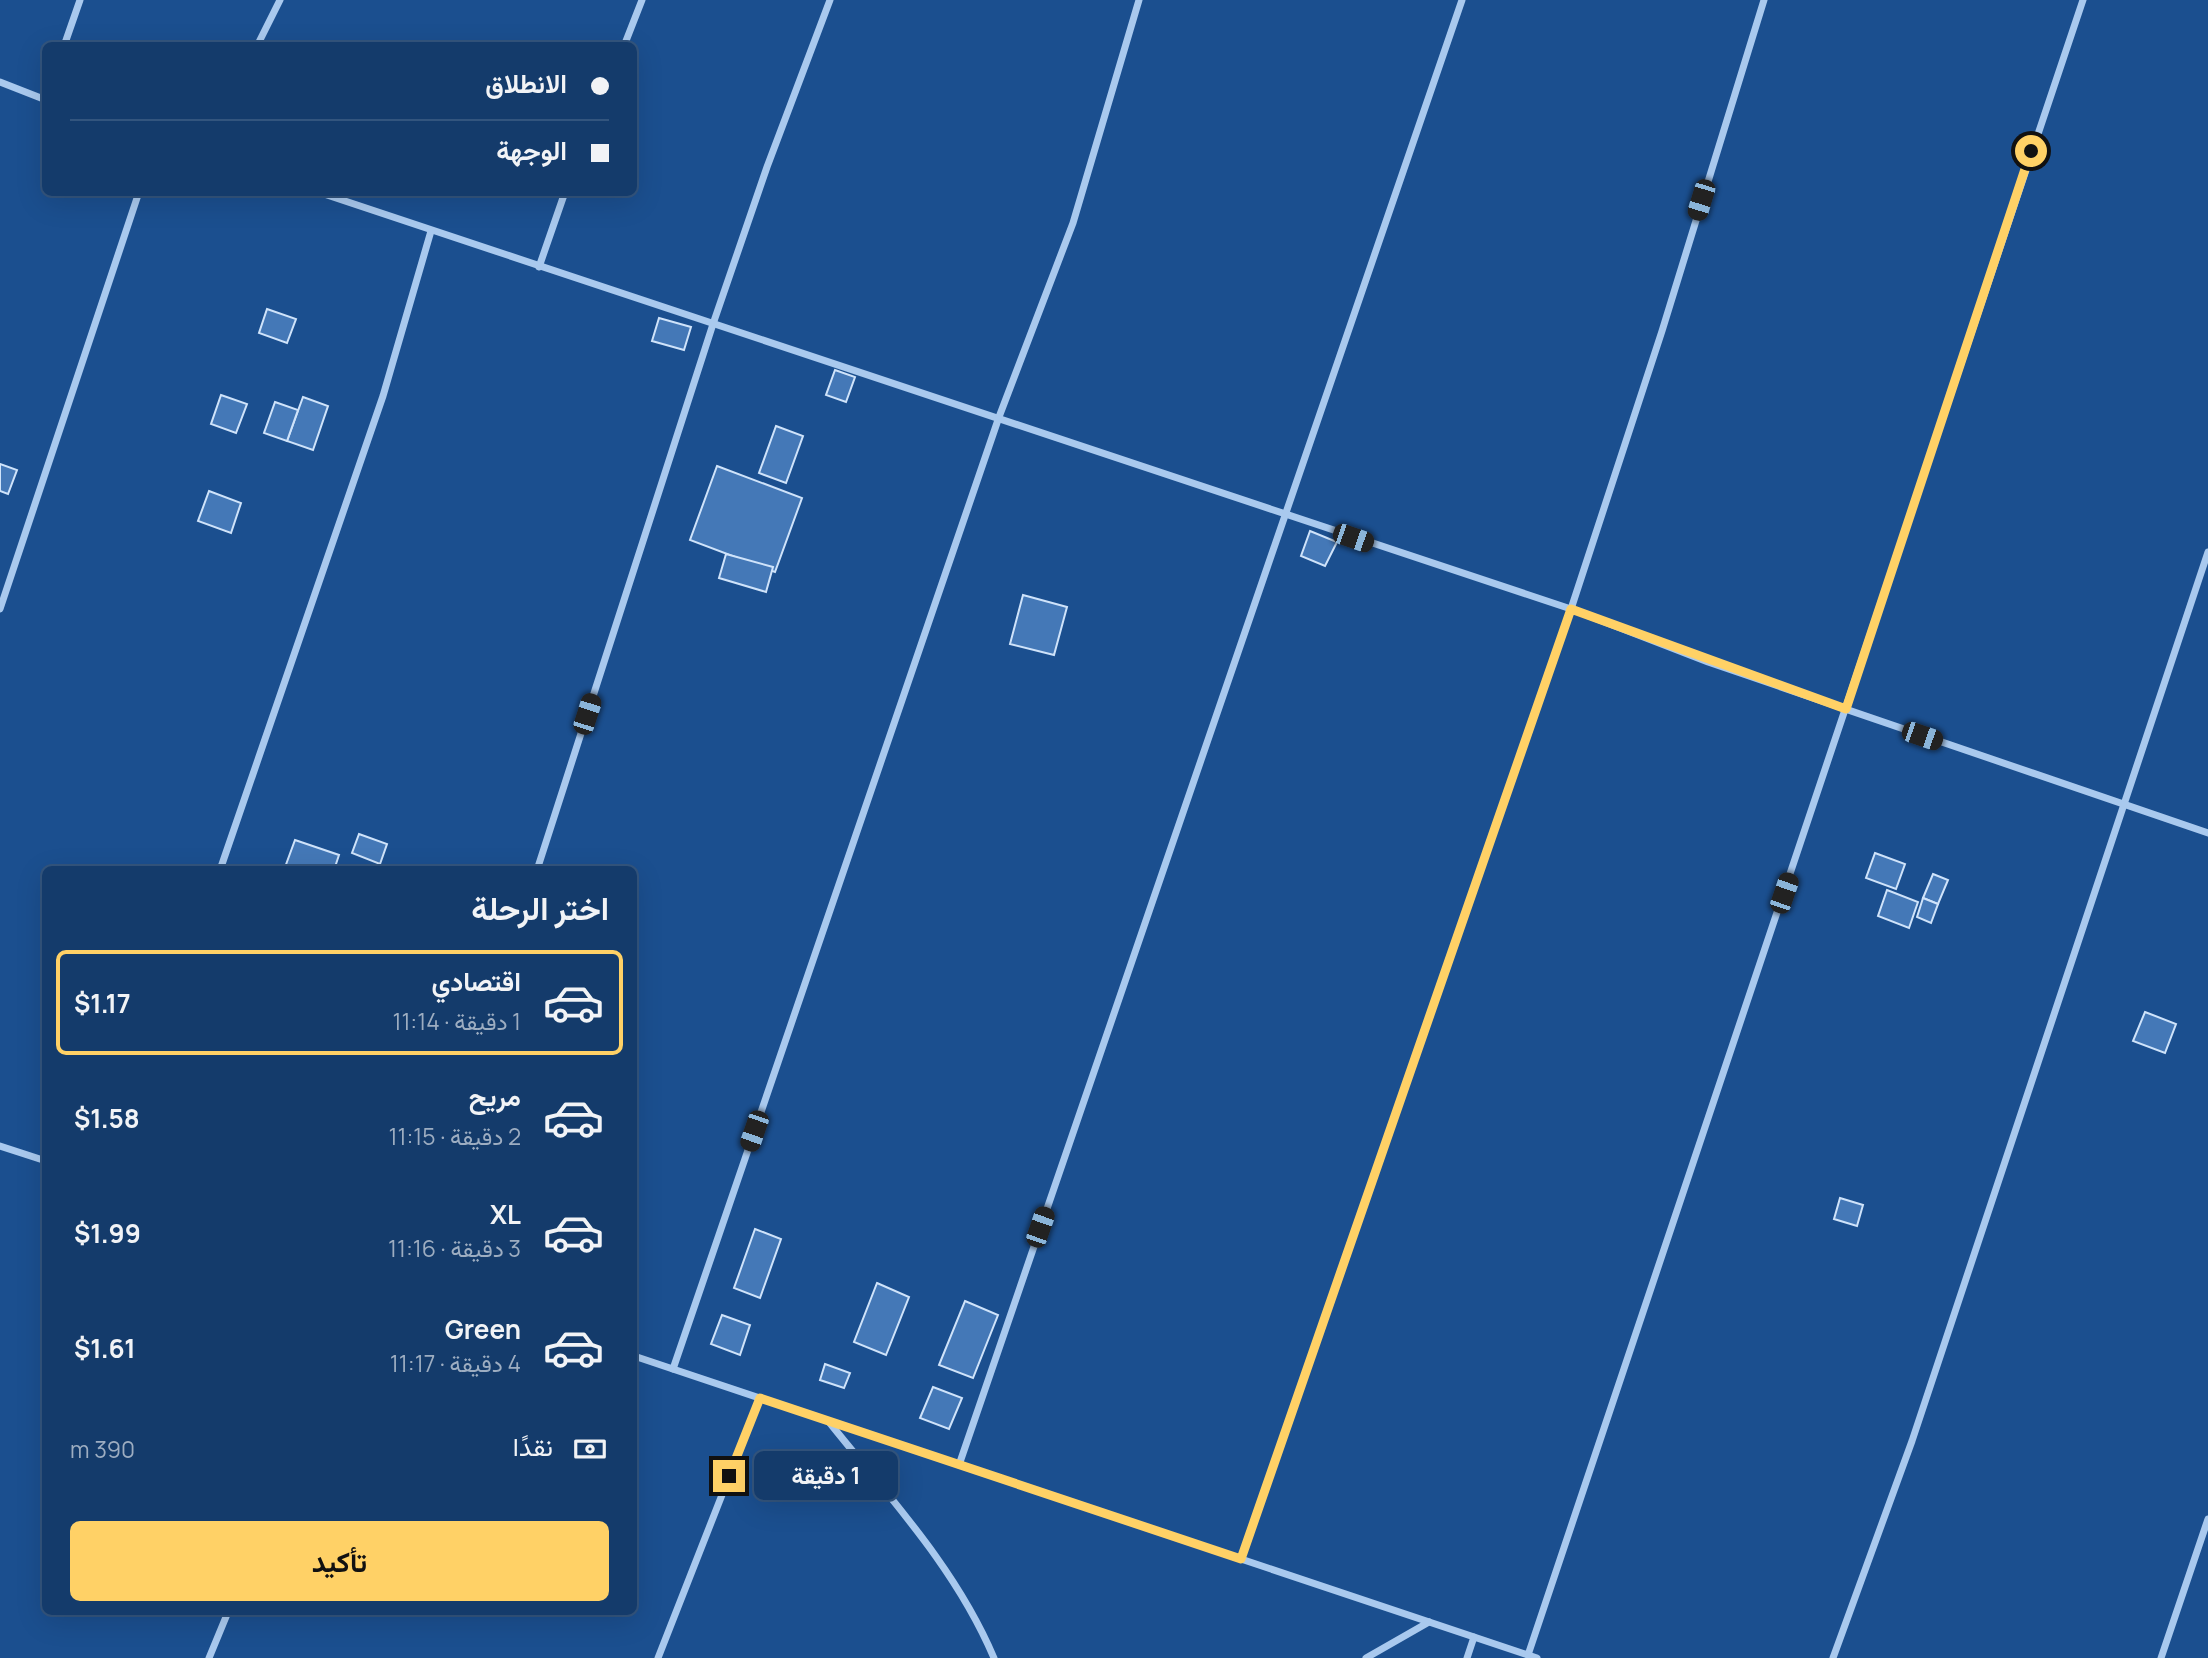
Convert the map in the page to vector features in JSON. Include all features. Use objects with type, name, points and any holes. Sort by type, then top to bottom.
[{"type":"street","points":[[66,42],[80,0]]},
{"type":"street","points":[[259,42],[280,0]]},
{"type":"street","points":[[626,42],[642,0]]},
{"type":"street","points":[[538,866],[713,324],[766,167],[830,0]]},
{"type":"street","points":[[673,1369],[999,417],[1073,223],[1139,0]]},
{"type":"street","points":[[959,1465],[1462,0]]},
{"type":"street","points":[[1241,1559],[1571,609],[1662,331],[1764,0]]},
{"type":"street","points":[[1528,1655],[2083,0]]},
{"type":"street","points":[[0,82],[42,98]]},
{"type":"street","points":[[0,609],[138,196]]},
{"type":"street","points":[[330,196],[1571,609],[1846,709],[2208,833]]},
{"type":"street","points":[[539,267],[564,196]]},
{"type":"street","points":[[221,866],[383,396],[431,231]]},
{"type":"street","points":[[1833,1658],[1912,1441],[2208,552]]},
{"type":"street","points":[[0,1146],[42,1160]]},
{"type":"street","points":[[637,1357],[1537,1658]]},
{"type":"street","points":[[659,1658],[760,1398]]},
{"type":"street","points":[[829,1421],[927,1542],[956,1585],[994,1658]]},
{"type":"street","points":[[2161,1658],[2208,1519]]},
{"type":"street","points":[[209,1658],[227,1615]]},
{"type":"street","points":[[1366,1658],[1429,1622]]},
{"type":"street","points":[[1467,1658],[1474,1637]]},
{"type":"building","points":[[267,309],[296,319],[287,343],[259,333]]},
{"type":"building","points":[[659,318],[691,327],[684,350],[652,341]]},
{"type":"building","points":[[835,370],[855,377],[846,402],[826,395]]},
{"type":"building","points":[[221,395],[247,404],[236,433],[211,424]]},
{"type":"building","points":[[303,397],[328,406],[313,450],[287,441]]},
{"type":"building","points":[[275,402],[298,410],[287,441],[264,433]]},
{"type":"building","points":[[776,426],[803,436],[786,483],[759,473]]},
{"type":"building","points":[[0,464],[17,470],[8,494],[0,491]]},
{"type":"building","points":[[717,466],[802,498],[775,572],[690,540]]},
{"type":"building","points":[[209,491],[241,503],[231,533],[198,521]]},
{"type":"building","points":[[1310,531],[1337,542],[1325,566],[1301,556]]},
{"type":"building","points":[[726,554],[773,567],[766,592],[719,578]]},
{"type":"building","points":[[1023,595],[1067,607],[1054,655],[1010,644]]},
{"type":"building","points":[[359,834],[387,844],[380,864],[352,853]]},
{"type":"building","points":[[295,840],[339,855],[335,866],[285,866]]},
{"type":"building","points":[[1875,853],[1905,864],[1896,889],[1866,878]]},
{"type":"building","points":[[1933,874],[1948,880],[1938,904],[1923,898]]},
{"type":"building","points":[[1887,890],[1918,902],[1909,928],[1878,916]]},
{"type":"building","points":[[1923,898],[1938,904],[1931,923],[1917,917]]},
{"type":"building","points":[[2145,1012],[2176,1024],[2165,1053],[2133,1041]]},
{"type":"building","points":[[1840,1198],[1863,1205],[1857,1226],[1834,1219]]},
{"type":"building","points":[[755,1229],[781,1239],[760,1298],[734,1288]]},
{"type":"building","points":[[877,1283],[909,1297],[886,1355],[854,1342]]},
{"type":"building","points":[[965,1301],[998,1315],[973,1378],[939,1365]]},
{"type":"building","points":[[722,1315],[750,1325],[740,1355],[711,1344]]},
{"type":"building","points":[[825,1364],[850,1373],[844,1388],[820,1380]]},
{"type":"building","points":[[933,1387],[962,1398],[949,1429],[920,1418]]},
{"type":"route","points":[[729,1476],[760,1398],[1241,1559],[1571,609],[1708,662],[1846,709],[2031,151]]}]
